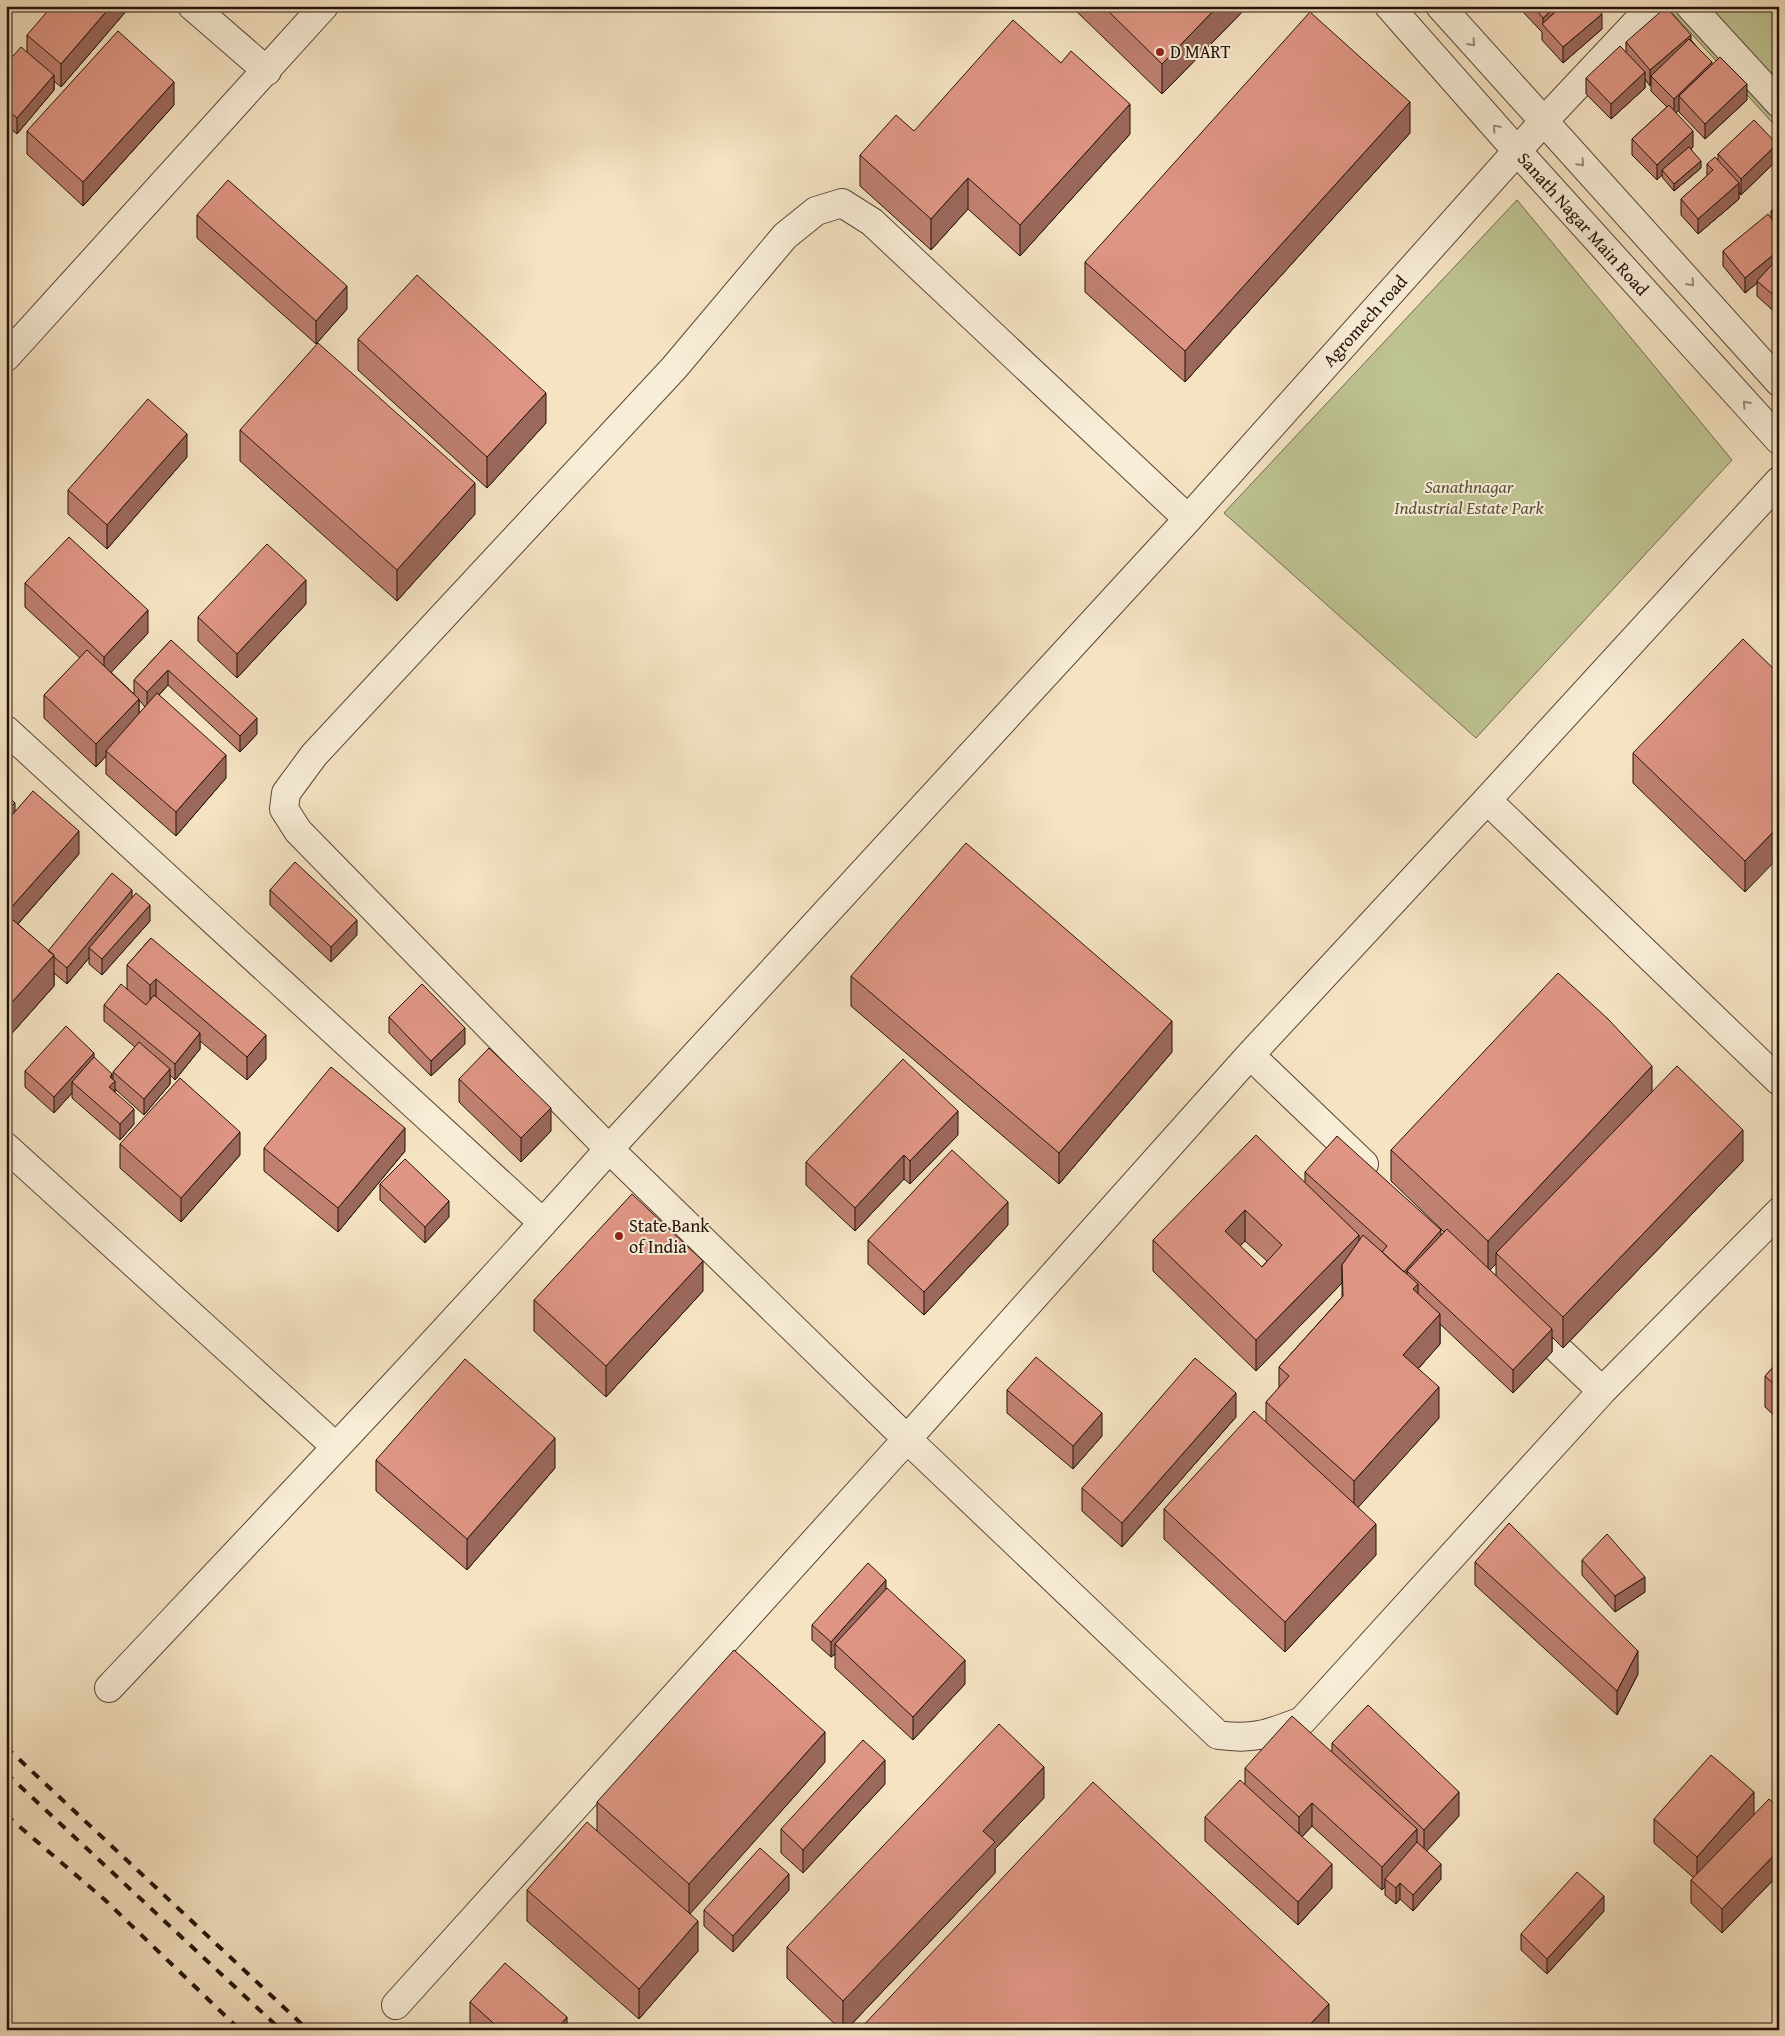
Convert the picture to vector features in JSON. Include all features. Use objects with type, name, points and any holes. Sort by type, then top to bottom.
[{"type":"street","points":[[192,6],[266,71]]},
{"type":"street","points":[[6,357],[324,6]]},
{"type":"street","name":"Sanath Nagar Main Road","points":[[1389,6],[1517,151],[1779,440]]},
{"type":"street","points":[[1440,6],[1779,382]]},
{"type":"street","name":"Agromech road","points":[[109,1688],[336,1447],[543,1223],[1188,519],[1543,122],[1652,6]]},
{"type":"street","points":[[1690,6],[1779,103]]},
{"type":"street","points":[[1188,519],[872,222],[842,203],[816,211],[785,236],[674,368],[314,755],[286,793],[284,809],[298,831],[609,1150],[907,1439],[1218,1735],[1242,1738],[1270,1734],[1302,1721],[1602,1391],[1779,1212]]},
{"type":"street","points":[[396,2005],[907,1439],[1250,1055],[1779,481]]},
{"type":"street","points":[[6,730],[543,1223]]},
{"type":"street","points":[[1487,800],[1779,1081]]},
{"type":"street","points":[[1250,1055],[1379,1178]]},
{"type":"street","points":[[6,1147],[336,1447]]},
{"type":"street","points":[[1508,1302],[1602,1391]]},
{"type":"green space","points":[[1670,6],[1779,6],[1779,130],[1668,8]]},
{"type":"green space","name":"Sanathnagar Industrial Estate Park","points":[[1517,200],[1732,460],[1476,738],[1224,513]]},
{"type":"building","points":[[52,6],[111,6],[61,64],[27,35]]},
{"type":"building","points":[[1103,6],[1218,6],[1162,64]]},
{"type":"building","points":[[1533,6],[1556,6],[1543,18]]},
{"type":"building","points":[[1562,6],[1595,6],[1602,14],[1563,47],[1542,24]]},
{"type":"building","points":[[1666,7],[1691,35],[1650,70],[1626,42]]},
{"type":"building","points":[[1310,12],[1410,102],[1185,351],[1085,262]]},
{"type":"building","points":[[1013,20],[1061,63],[1071,51],[1130,104],[1020,225],[968,178],[931,219],[860,155],[896,115],[914,131]]},
{"type":"building","points":[[118,31],[174,82],[83,182],[27,131]]},
{"type":"building","points":[[1689,39],[1712,62],[1674,99],[1651,76]]},
{"type":"building","points":[[1620,46],[1645,72],[1611,104],[1586,78]]},
{"type":"building","points":[[21,47],[54,75],[17,118],[6,109],[6,64]]},
{"type":"building","points":[[1720,57],[1747,84],[1705,124],[1679,96]]},
{"type":"building","points":[[1669,105],[1693,131],[1657,165],[1632,139]]},
{"type":"building","points":[[1754,120],[1777,144],[1741,179],[1718,154]]},
{"type":"building","points":[[1689,147],[1701,161],[1674,184],[1662,170]]},
{"type":"building","points":[[1715,157],[1739,183],[1698,219],[1681,199],[1713,170],[1707,164]]},
{"type":"building","points":[[228,180],[347,286],[316,321],[197,215]]},
{"type":"building","points":[[1779,205],[1779,220],[1771,211]]},
{"type":"building","points":[[1768,214],[1779,228],[1779,250],[1745,278],[1723,251]]},
{"type":"building","points":[[1779,257],[1779,300],[1757,281]]},
{"type":"building","points":[[417,275],[546,393],[487,457],[358,339]]},
{"type":"building","points":[[318,343],[475,483],[397,570],[240,430]]},
{"type":"building","points":[[148,399],[187,434],[107,525],[68,490]]},
{"type":"building","points":[[69,537],[148,610],[104,657],[25,583]]},
{"type":"building","points":[[267,544],[306,580],[237,654],[198,617]]},
{"type":"building","points":[[1743,639],[1779,674],[1779,826],[1745,861],[1633,753]]},
{"type":"building","points":[[171,640],[257,718],[240,736],[168,670],[147,692],[134,680]]},
{"type":"building","points":[[87,650],[139,699],[96,744],[44,695]]},
{"type":"building","points":[[157,693],[226,755],[176,812],[106,751]]},
{"type":"building","points":[[33,791],[79,831],[9,910],[6,908],[6,822]]},
{"type":"building","points":[[6,794],[15,803],[6,812]]},
{"type":"building","points":[[966,843],[1172,1021],[1059,1153],[851,976]]},
{"type":"building","points":[[295,862],[357,920],[331,947],[270,890]]},
{"type":"building","points":[[112,873],[132,890],[67,968],[48,951]]},
{"type":"building","points":[[136,893],[150,905],[102,959],[89,948]]},
{"type":"building","points":[[6,914],[54,955],[6,1009]]},
{"type":"building","points":[[151,938],[266,1035],[247,1057],[156,979],[150,985],[127,965]]},
{"type":"building","points":[[1558,973],[1608,1019],[1652,1066],[1488,1241],[1391,1150]]},
{"type":"building","points":[[121,984],[146,1005],[154,995],[200,1033],[175,1064],[104,1005]]},
{"type":"building","points":[[422,984],[465,1028],[431,1061],[389,1017]]},
{"type":"building","points":[[66,1026],[94,1053],[54,1097],[25,1071]]},
{"type":"building","points":[[139,1042],[170,1069],[144,1099],[113,1072]]},
{"type":"building","points":[[489,1048],[551,1108],[521,1138],[459,1079]]},
{"type":"building","points":[[94,1057],[112,1074],[110,1077],[115,1081],[109,1087],[134,1109],[120,1124],[72,1082]]},
{"type":"building","points":[[903,1059],[958,1111],[910,1161],[904,1155],[855,1208],[806,1162]]},
{"type":"building","points":[[1677,1066],[1743,1130],[1563,1317],[1496,1253]]},
{"type":"building","points":[[331,1067],[405,1128],[338,1208],[264,1148]]},
{"type":"building","points":[[180,1078],[240,1132],[181,1198],[120,1144]]},
{"type":"building","points":[[1256,1135],[1359,1235],[1256,1340],[1153,1240]],"holes":[[[1245,1210],[1282,1245],[1262,1267],[1225,1231]]]},
{"type":"building","points":[[1337,1136],[1441,1230],[1404,1272],[1382,1252],[1387,1246],[1305,1172]]},
{"type":"building","points":[[952,1150],[1008,1202],[924,1292],[868,1240]]},
{"type":"building","points":[[405,1159],[449,1201],[425,1227],[380,1184]]},
{"type":"building","points":[[632,1194],[703,1261],[606,1366],[534,1300]]},
{"type":"building","points":[[1447,1229],[1552,1329],[1513,1370],[1407,1271]]},
{"type":"building","points":[[1363,1235],[1418,1284],[1413,1289],[1440,1314],[1403,1355],[1439,1387],[1354,1481],[1266,1402],[1289,1376],[1279,1367],[1343,1296],[1342,1265]]},
{"type":"building","points":[[1779,1315],[1779,1323],[1775,1319]]},
{"type":"building","points":[[1036,1357],[1102,1413],[1073,1446],[1007,1390]]},
{"type":"building","points":[[1195,1358],[1236,1393],[1122,1523],[1082,1488]]},
{"type":"building","points":[[465,1359],[555,1438],[467,1539],[376,1460]]},
{"type":"building","points":[[1779,1361],[1779,1389],[1765,1376]]},
{"type":"building","points":[[1254,1411],[1376,1524],[1285,1622],[1164,1509]]},
{"type":"building","points":[[1509,1523],[1638,1651],[1617,1691],[1475,1562]]},
{"type":"building","points":[[1607,1534],[1645,1577],[1615,1596],[1582,1560]]},
{"type":"building","points":[[868,1563],[886,1580],[831,1642],[812,1625]]},
{"type":"building","points":[[887,1588],[965,1660],[913,1717],[835,1644]]},
{"type":"building","points":[[734,1650],[825,1732],[689,1884],[597,1802]]},
{"type":"building","points":[[1368,1705],[1459,1792],[1424,1830],[1332,1743]]},
{"type":"building","points":[[1292,1716],[1417,1829],[1382,1867],[1312,1803],[1299,1817],[1245,1768]]},
{"type":"building","points":[[999,1724],[1044,1767],[983,1831],[995,1842],[843,2001],[787,1947]]},
{"type":"building","points":[[863,1740],[885,1760],[803,1850],[781,1829]]},
{"type":"building","points":[[1711,1755],[1754,1792],[1697,1857],[1654,1819]]},
{"type":"building","points":[[1240,1780],[1332,1864],[1298,1902],[1205,1817]]},
{"type":"building","points":[[1093,1782],[1329,2004],[1305,2030],[859,2030]]},
{"type":"building","points":[[1769,1799],[1779,1808],[1779,1850],[1722,1909],[1691,1880]]},
{"type":"building","points":[[587,1822],[698,1921],[639,1989],[527,1890]]},
{"type":"building","points":[[1417,1842],[1441,1864],[1413,1895],[1400,1883],[1396,1888],[1385,1879]]},
{"type":"building","points":[[760,1848],[789,1874],[733,1936],[704,1910]]},
{"type":"building","points":[[1577,1872],[1604,1896],[1547,1959],[1521,1934]]},
{"type":"building","points":[[505,1963],[567,2017],[556,2030],[501,2030],[470,2002]]},
{"type":"railway","points":[[6,1747],[308,2030]]},
{"type":"railway","points":[[6,1773],[281,2030]]},
{"type":"railway","points":[[6,1815],[105,1900],[240,2030]]},
{"type":"place","name":"D MART","points":[[1160,52]]},
{"type":"place","name":"State Bank of India","points":[[619,1236]]}]
